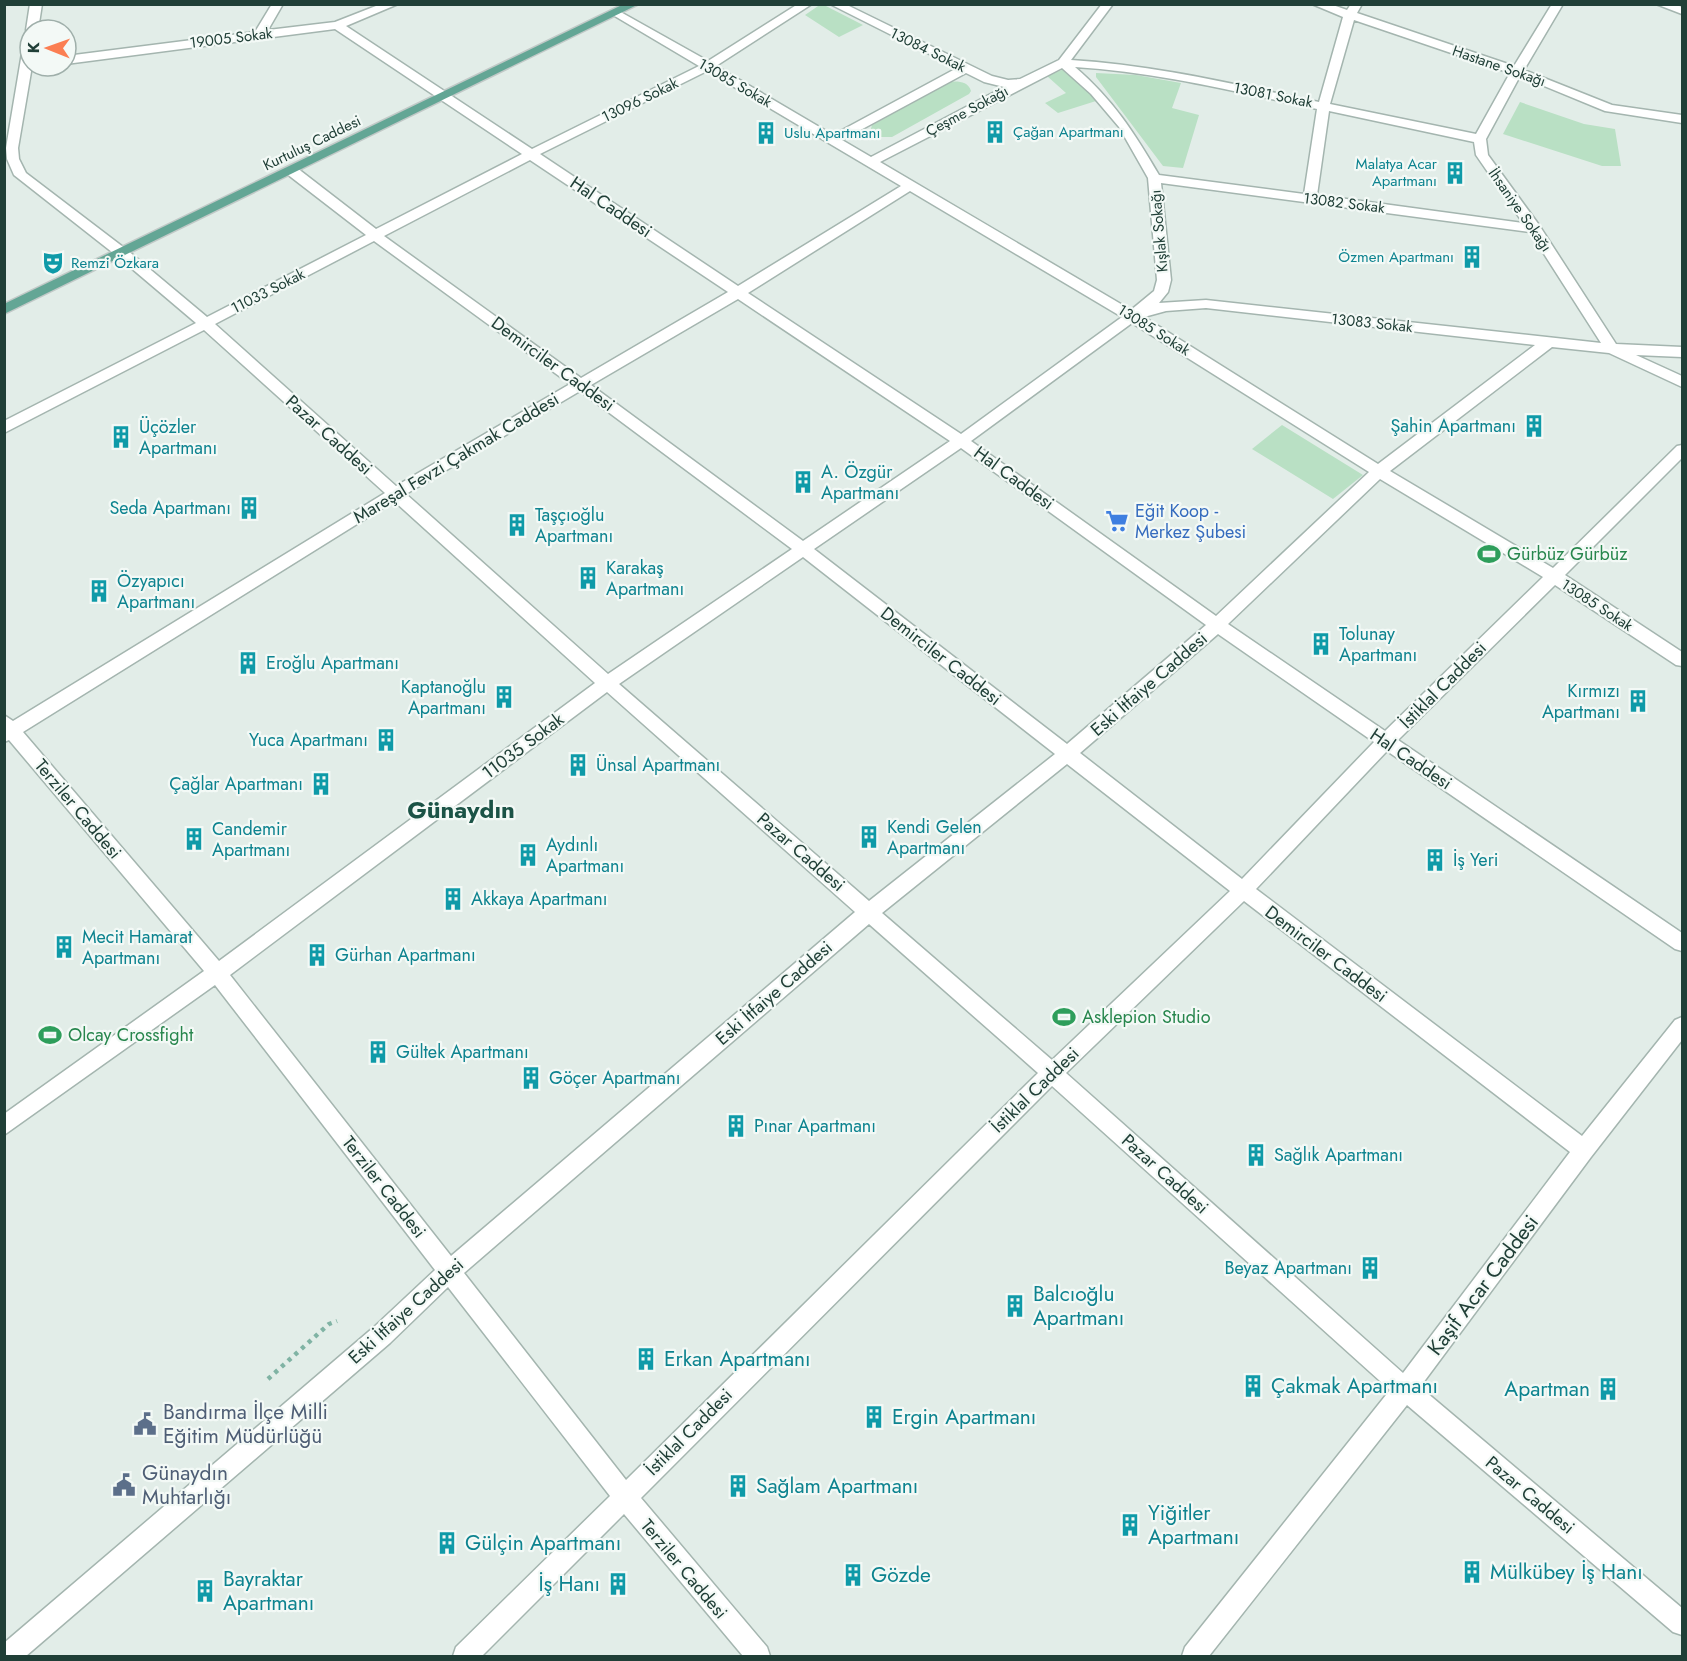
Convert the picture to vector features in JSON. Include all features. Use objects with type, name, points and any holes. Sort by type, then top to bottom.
[{"type":"main road","name":"Kurtuluş Caddesi","points":[[4,310],[634,4]]},
{"type":"street","points":[[259,35],[278,4]]},
{"type":"street","name":"19005 Sokak","points":[[78,58],[338,25],[393,4]]},
{"type":"street","name":"13096 Sokak","points":[[531,154],[707,67],[807,4]]},
{"type":"street","name":"13084 Sokak","points":[[835,4],[997,82],[1008,84],[1024,81]]},
{"type":"street","points":[[1063,63],[1108,4]]},
{"type":"street","name":"Hastane Sokağı","points":[[1317,4],[1517,71],[1609,108],[1683,120]]},
{"type":"street","points":[[1311,198],[1324,105],[1349,16],[1357,4]]},
{"type":"street","points":[[1480,139],[1517,71],[1558,4]]},
{"type":"street","points":[[1661,4],[1683,11]]},
{"type":"street","name":"13085 Sokak","points":[[616,13],[1133,317],[1379,471],[1554,576],[1683,660]]},
{"type":"street","name":"Hal Caddesi","points":[[338,25],[961,441],[1217,625],[1385,742],[1683,943]]},
{"type":"street","name":"Çeşme Sokağı","points":[[871,162],[1024,81],[1063,63]]},
{"type":"street","name":"13081 Sokak","points":[[1063,63],[1115,66],[1167,74],[1480,139]]},
{"type":"street","name":"Kışlak Sokağı","points":[[961,441],[1133,317],[1161,292],[1164,280],[1154,178],[1124,126],[1095,91],[1063,63]]},
{"type":"street","points":[[832,140],[966,68]]},
{"type":"street","name":"Pazar Caddesi","points":[[25,78],[8,148],[20,175],[122,253],[205,323],[607,684],[1052,1073],[1405,1389],[1683,1623]]},
{"type":"street","name":"İhsaniye Sokağı","points":[[1480,139],[1482,155],[1534,228],[1612,349]]},
{"type":"street","name":"11033 Sokak","points":[[4,428],[531,154]]},
{"type":"street","name":"Demirciler Caddesi","points":[[292,171],[376,236],[803,549],[1243,891],[1584,1150]]},
{"type":"street","name":"13082 Sokak","points":[[1154,178],[1534,228]]},
{"type":"street","name":"Mareşal Fevzi Çakmak Caddesi","points":[[7,729],[394,494],[739,292],[909,186]]},
{"type":"street","name":"13083 Sokak","points":[[1133,317],[1154,308],[1181,304],[1206,304],[1612,349],[1683,352]]},
{"type":"street","name":"Eski İtfaiye Caddesi","points":[[8,1656],[869,912],[1067,754],[1217,625],[1379,471],[1549,342]]},
{"type":"street","name":"13083 Sokak","points":[[1612,349],[1683,382]]},
{"type":"street","name":"11035 Sokak","points":[[4,1126],[217,973],[607,684],[961,441]]},
{"type":"street","name":"İstiklal Caddesi","points":[[465,1656],[1052,1073],[1243,891],[1385,742],[1683,450]]},
{"type":"street","name":"Terziler Caddesi","points":[[7,729],[217,973],[624,1497],[758,1656]]},
{"type":"street","name":"Kaşif Acar Caddesi","points":[[1194,1656],[1405,1389],[1584,1150],[1683,1026]]},
{"type":"green space","points":[[821,4],[863,25],[839,37],[805,15]]},
{"type":"green space","points":[[1064,69],[1090,90],[1096,101],[1058,113],[1045,103],[1066,93],[1047,76]]},
{"type":"green space","points":[[1096,73],[1136,75],[1181,83],[1172,108],[1199,115],[1183,168],[1163,166],[1096,77]]},
{"type":"green space","points":[[949,82],[965,83],[971,91],[892,137],[880,137],[870,132],[872,125]]},
{"type":"green space","points":[[1520,102],[1584,124],[1615,129],[1621,166],[1602,166],[1503,134]]},
{"type":"green space","points":[[1282,425],[1363,475],[1333,499],[1252,449]]},
{"type":"place","name":"Çağan Apartmanı","points":[[995,132]]},
{"type":"place","name":"Uslu Apartmanı","points":[[766,133]]},
{"type":"place","name":"Malatya Acar Apartmanı","points":[[1455,173]]},
{"type":"place","name":"Özmen Apartmanı","points":[[1472,257]]},
{"type":"place","name":"Remzi Özkara","points":[[53,263]]},
{"type":"place","name":"Şahin Apartmanı","points":[[1534,426]]},
{"type":"place","name":"Üçözler Apartmanı","points":[[121,437]]},
{"type":"place","name":"A. Özgür Apartmanı","points":[[803,482]]},
{"type":"place","name":"Seda Apartmanı","points":[[249,508]]},
{"type":"place","name":"Eğit Koop - Merkez Şubesi","points":[[1117,521]]},
{"type":"place","name":"Taşçıoğlu Apartmanı","points":[[517,525]]},
{"type":"place","name":"Gürbüz Gürbüz","points":[[1489,554]]},
{"type":"place","name":"Karakaş Apartmanı","points":[[588,578]]},
{"type":"place","name":"Özyapıcı Apartmanı","points":[[99,591]]},
{"type":"place","name":"Tolunay Apartmanı","points":[[1321,644]]},
{"type":"place","name":"Eroğlu Apartmanı","points":[[248,663]]},
{"type":"place","name":"Kaptanoğlu Apartmanı","points":[[504,697]]},
{"type":"place","name":"Kırmızı Apartmanı","points":[[1638,701]]},
{"type":"place","name":"Yuca Apartmanı","points":[[386,740]]},
{"type":"place","name":"Ünsal Apartmanı","points":[[578,765]]},
{"type":"place","name":"Çağlar Apartmanı","points":[[321,784]]},
{"type":"place","name":"Kendi Gelen Apartmanı","points":[[869,837]]},
{"type":"place","name":"Candemir Apartmanı","points":[[194,839]]},
{"type":"place","name":"Aydınlı Apartmanı","points":[[528,855]]},
{"type":"place","name":"İş Yeri","points":[[1435,860]]},
{"type":"place","name":"Akkaya Apartmanı","points":[[453,899]]},
{"type":"place","name":"Mecit Hamarat Apartmanı","points":[[64,947]]},
{"type":"place","name":"Gürhan Apartmanı","points":[[317,955]]},
{"type":"place","name":"Asklepion Studio","points":[[1064,1017]]},
{"type":"place","name":"Olcay Crossfight","points":[[50,1035]]},
{"type":"place","name":"Gültek Apartmanı","points":[[378,1052]]},
{"type":"place","name":"Göçer Apartmanı","points":[[531,1078]]},
{"type":"place","name":"Pınar Apartmanı","points":[[736,1126]]},
{"type":"place","name":"Sağlık Apartmanı","points":[[1256,1155]]},
{"type":"place","name":"Beyaz Apartmanı","points":[[1370,1268]]},
{"type":"place","name":"Balcıoğlu Apartmanı","points":[[1015,1306]]},
{"type":"place","name":"Erkan Apartmanı","points":[[646,1359]]},
{"type":"place","name":"Çakmak Apartmanı","points":[[1253,1386]]},
{"type":"place","name":"Apartman","points":[[1608,1389]]},
{"type":"place","name":"Ergin Apartmanı","points":[[874,1417]]},
{"type":"place","name":"Bandırma İlçe Milli Eğitim Müdürlüğü","points":[[145,1424]]},
{"type":"place","name":"Günaydın Muhtarlığı","points":[[124,1485]]},
{"type":"place","name":"Sağlam Apartmanı","points":[[738,1486]]},
{"type":"place","name":"Yiğitler Apartmanı","points":[[1130,1525]]},
{"type":"place","name":"Gülçin Apartmanı","points":[[447,1543]]},
{"type":"place","name":"Mülkübey İş Hanı","points":[[1472,1572]]},
{"type":"place","name":"Gözde","points":[[853,1575]]},
{"type":"place","name":"İş Hanı","points":[[618,1584]]},
{"type":"place","name":"Bayraktar Apartmanı","points":[[205,1591]]},
{"type":"district","name":"Günaydın","points":[[461,810]]}]
